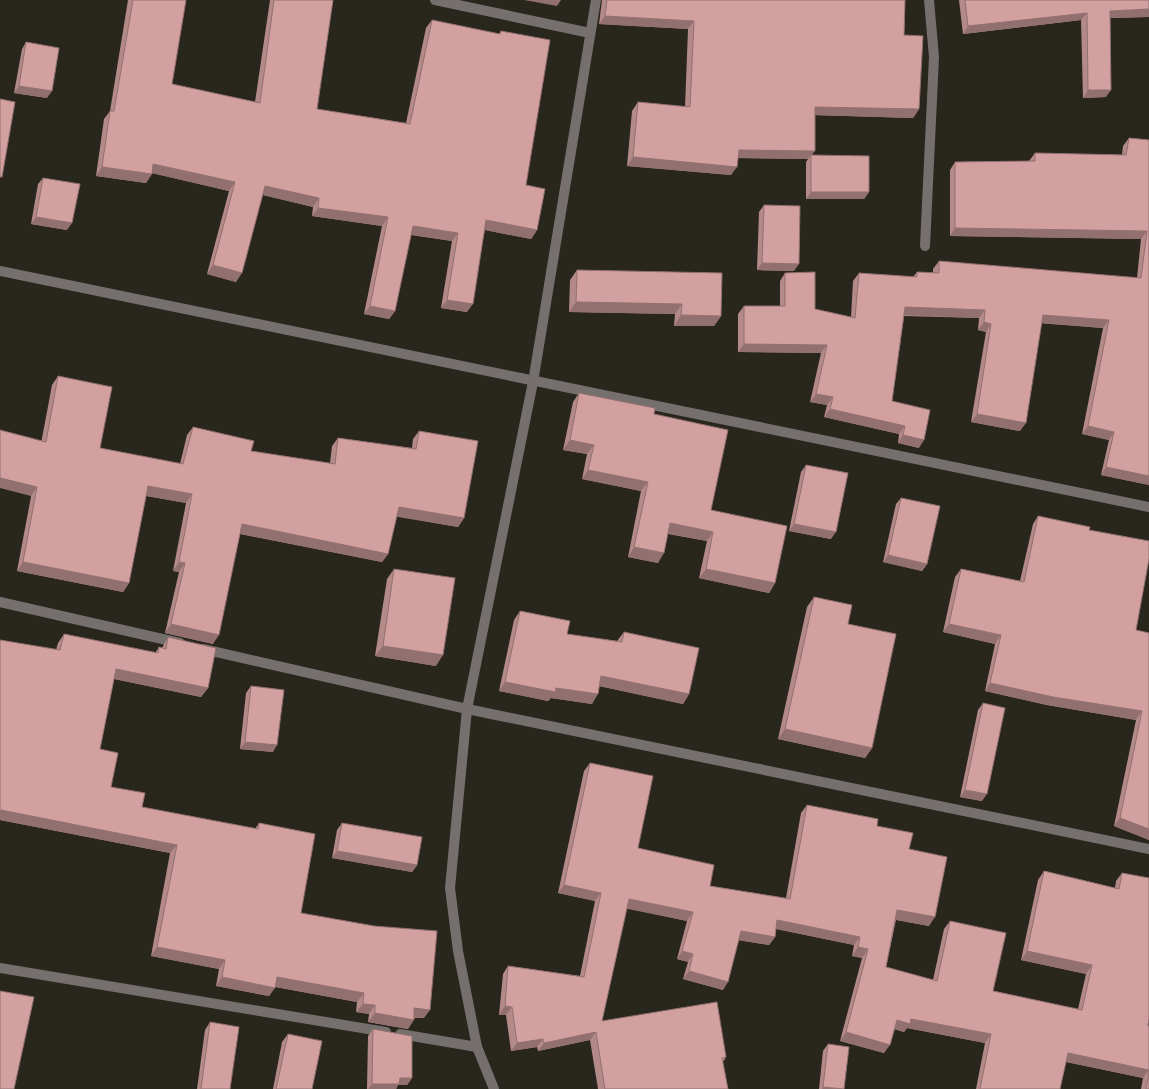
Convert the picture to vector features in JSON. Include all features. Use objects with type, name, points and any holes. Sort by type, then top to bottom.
[{"type":"street","points":[[435,0],[590,33]]},
{"type":"street","points":[[494,1089],[477,1047],[458,951],[450,888],[466,709],[533,382],[596,0]]},
{"type":"street","points":[[925,246],[934,57],[929,0]]},
{"type":"street","points":[[0,271],[1149,507]]},
{"type":"street","points":[[0,602],[466,709],[1149,849]]},
{"type":"street","points":[[0,968],[477,1047]]},
{"type":"building","points":[[133,0],[186,0],[172,84],[260,103],[274,0],[333,0],[317,109],[410,124],[432,20],[500,34],[501,31],[550,40],[526,185],[545,189],[537,230],[486,220],[473,304],[447,300],[458,233],[413,226],[395,311],[370,306],[388,217],[318,208],[319,198],[265,186],[242,273],[213,265],[235,182],[153,164],[152,174],[102,167],[110,111],[114,111]]},
{"type":"building","points":[[607,0],[905,0],[904,35],[923,36],[919,109],[815,107],[815,151],[739,150],[737,167],[633,157],[638,102],[690,107],[694,21],[605,16]]},
{"type":"building","points":[[965,0],[1149,0],[1149,9],[1110,11],[1111,90],[1088,90],[1087,13],[968,26]]},
{"type":"building","points":[[26,42],[59,48],[52,91],[19,86]]},
{"type":"building","points":[[0,99],[15,102],[2,177],[0,177]]},
{"type":"building","points":[[1129,138],[1149,140],[1149,476],[1106,467],[1114,432],[1088,426],[1109,320],[1043,315],[1026,423],[977,414],[991,324],[984,322],[985,310],[905,307],[892,401],[930,410],[924,440],[903,435],[905,426],[830,409],[833,397],[816,394],[827,345],[744,344],[744,306],[785,306],[785,273],[815,272],[815,309],[855,318],[859,273],[917,277],[917,272],[939,273],[939,261],[1141,278],[1147,231],[955,228],[955,162],[1035,161],[1035,153],[1126,155]]},
{"type":"building","points":[[811,155],[869,156],[869,192],[811,192]]},
{"type":"building","points":[[43,178],[80,184],[72,223],[36,217]]},
{"type":"building","points":[[764,205],[800,206],[799,264],[762,263]]},
{"type":"building","points":[[577,270],[722,273],[721,316],[681,315],[682,304],[576,302]]},
{"type":"building","points":[[58,376],[112,387],[100,448],[183,464],[193,427],[254,441],[251,451],[335,464],[338,438],[416,449],[419,431],[478,441],[464,518],[399,507],[388,554],[242,524],[219,635],[171,624],[185,563],[179,562],[192,494],[148,486],[129,583],[23,562],[37,487],[0,478],[0,430],[46,442]]},
{"type":"building","points":[[579,393],[655,408],[654,414],[728,430],[711,510],[787,526],[775,583],[706,569],[713,532],[670,523],[664,553],[634,547],[648,482],[588,470],[594,445],[570,440]]},
{"type":"building","points":[[806,465],[848,473],[836,532],[794,524]]},
{"type":"building","points":[[901,498],[940,506],[927,564],[888,555]]},
{"type":"building","points":[[1038,516],[1090,527],[1089,530],[1149,541],[1149,559],[1136,630],[1149,633],[1149,829],[1120,818],[1142,711],[1053,697],[990,683],[1001,635],[949,624],[961,569],[1024,582]]},
{"type":"building","points":[[394,569],[455,578],[443,655],[383,646]]},
{"type":"building","points":[[814,597],[852,605],[848,624],[896,634],[872,748],[785,729]]},
{"type":"building","points":[[520,611],[570,621],[567,634],[622,642],[624,632],[699,648],[689,694],[601,676],[598,694],[556,688],[555,692],[505,682]]},
{"type":"building","points":[[64,634],[158,653],[159,647],[166,649],[168,637],[216,648],[208,688],[116,669],[100,749],[118,753],[111,787],[145,793],[142,807],[258,829],[259,823],[315,834],[301,913],[374,926],[437,931],[430,1010],[414,1008],[414,1020],[375,1013],[375,1005],[363,1004],[364,993],[277,977],[275,988],[222,977],[225,960],[157,947],[177,845],[1,810],[0,815],[0,640],[60,650]]},
{"type":"building","points":[[251,686],[284,690],[277,745],[245,742]]},
{"type":"building","points":[[983,703],[1005,708],[987,794],[965,790]]},
{"type":"building","points":[[590,763],[653,776],[638,848],[714,865],[710,886],[790,899],[807,805],[878,819],[877,826],[913,833],[909,849],[947,857],[935,917],[897,910],[886,967],[937,981],[950,921],[1006,933],[993,991],[1082,1010],[1092,965],[1027,951],[1044,871],[1119,889],[1122,873],[1149,878],[1149,1070],[1068,1053],[1060,1089],[980,1089],[991,1034],[911,1019],[910,1024],[897,1020],[890,1045],[846,1032],[868,949],[858,947],[860,937],[777,920],[775,937],[741,931],[728,982],[689,971],[693,954],[682,951],[693,912],[629,899],[602,1021],[717,1002],[726,1057],[722,1058],[728,1089],[605,1089],[596,1032],[544,1043],[543,1039],[517,1043],[512,1007],[505,1006],[508,966],[584,977],[601,893],[564,885]]},
{"type":"building","points":[[342,823],[422,837],[417,865],[337,851]]},
{"type":"building","points":[[0,991],[34,997],[14,1089],[0,1089]]},
{"type":"building","points":[[210,1022],[239,1027],[230,1089],[201,1089]]},
{"type":"building","points":[[373,1029],[412,1036],[412,1078],[400,1078],[399,1084],[372,1084]]},
{"type":"building","points":[[288,1034],[322,1041],[312,1089],[276,1089]]},
{"type":"building","points":[[828,1044],[849,1047],[844,1089],[823,1087]]},
{"type":"building","points":[[1149,1071],[1149,1089],[1146,1089]]}]
